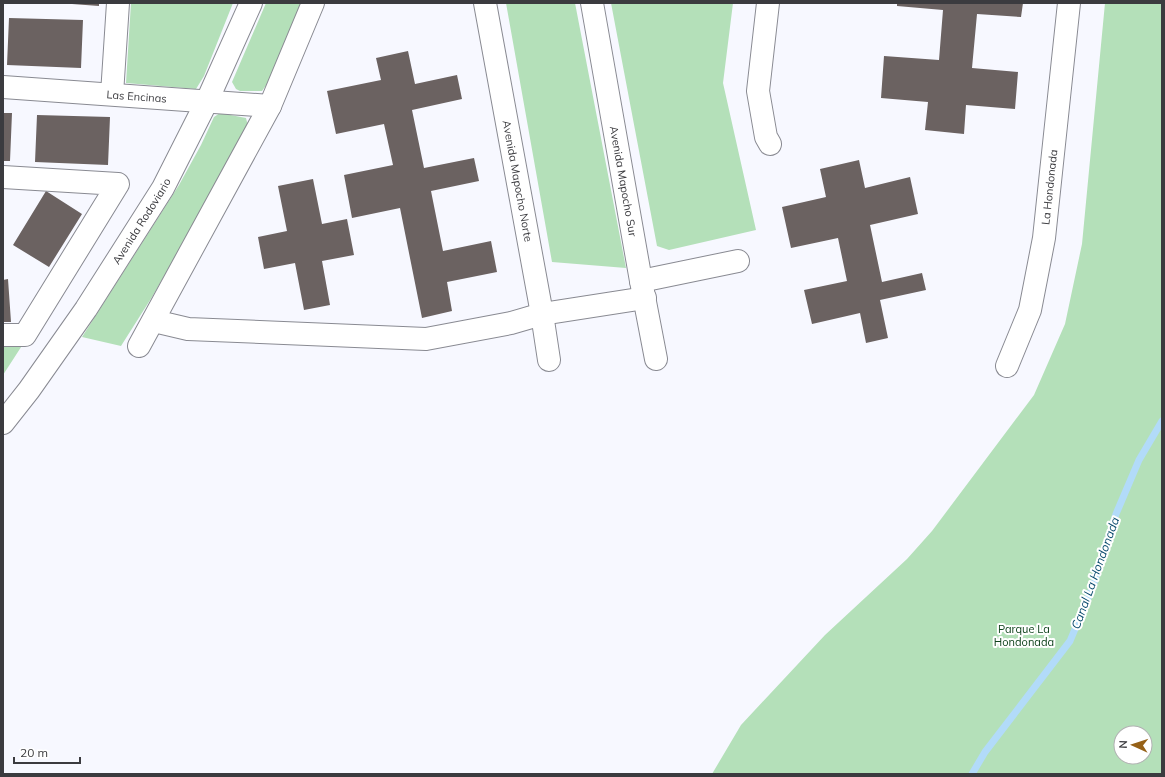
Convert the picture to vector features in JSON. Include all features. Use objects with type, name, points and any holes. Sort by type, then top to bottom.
[{"type":"street","points":[[112,94],[118,3]]},
{"type":"street","name":"Avenida Rodoviario","points":[[3,423],[91,302],[163,188],[207,101],[250,3]]},
{"type":"street","points":[[140,346],[270,106],[313,3]]},
{"type":"street","name":"Avenida Mapocho Norte","points":[[485,3],[542,314],[549,360]]},
{"type":"street","name":"Avenida Mapocho Sur","points":[[592,3],[656,359]]},
{"type":"street","points":[[768,3],[758,91],[766,137],[770,144]]},
{"type":"street","name":"La Hondonada","points":[[1007,366],[1030,310],[1044,238],[1069,3]]},
{"type":"street","name":"Las Encinas","points":[[3,87],[270,106]]},
{"type":"street","points":[[3,177],[118,184],[25,335],[3,335]]},
{"type":"street","points":[[154,321],[188,329],[426,339],[511,323],[643,289],[738,261]]},
{"type":"green space","points":[[131,3],[233,3],[204,76],[196,89],[126,83]]},
{"type":"green space","points":[[266,3],[301,3],[269,81],[262,91],[240,91],[236,89],[232,82]]},
{"type":"green space","points":[[506,3],[575,3],[626,268],[552,262]]},
{"type":"green space","points":[[611,3],[733,3],[723,83],[756,230],[669,250],[657,246]]},
{"type":"green space","name":"Parque La Hondonada","points":[[1105,3],[1162,3],[1162,774],[712,774],[741,725],[825,635],[907,559],[932,531],[1034,395],[1065,324],[1082,244]]},
{"type":"green space","points":[[220,113],[246,118],[248,126],[243,139],[152,297],[121,346],[82,337],[179,185],[201,145],[214,117]]},
{"type":"green space","points":[[25,341],[3,375],[3,342]]},
{"type":"building","points":[[99,3],[99,6],[72,4]]},
{"type":"building","points":[[897,3],[1023,3],[1021,17],[977,14],[972,68],[1018,72],[1015,109],[966,105],[964,134],[925,130],[928,102],[881,98],[884,56],[939,60],[943,10],[897,6]]},
{"type":"building","points":[[9,18],[83,20],[81,68],[7,65]]},
{"type":"building","points":[[408,51],[415,84],[457,75],[462,99],[412,110],[424,168],[474,158],[479,181],[431,191],[443,251],[491,241],[497,272],[447,282],[452,311],[422,318],[400,208],[352,218],[344,175],[393,165],[384,124],[336,134],[327,91],[381,80],[376,58]]},
{"type":"building","points":[[3,113],[12,113],[10,161],[3,161]]},
{"type":"building","points":[[37,115],[110,117],[108,165],[35,162]]},
{"type":"building","points":[[859,160],[865,188],[910,177],[918,214],[870,225],[882,282],[922,273],[926,290],[880,300],[888,338],[866,343],[860,313],[812,324],[804,290],[847,281],[838,238],[791,248],[782,207],[826,197],[820,169]]},
{"type":"building","points":[[313,179],[322,224],[347,219],[354,255],[322,261],[330,305],[304,310],[295,263],[264,269],[258,237],[287,231],[278,186]]},
{"type":"building","points":[[46,191],[82,214],[49,267],[13,245]]},
{"type":"building","points":[[8,279],[11,322],[3,322],[3,280]]},
{"type":"waterway","name":"Canal La Hondonada","points":[[972,774],[985,752],[1070,641],[1093,586],[1116,514],[1139,460],[1162,421]]}]
